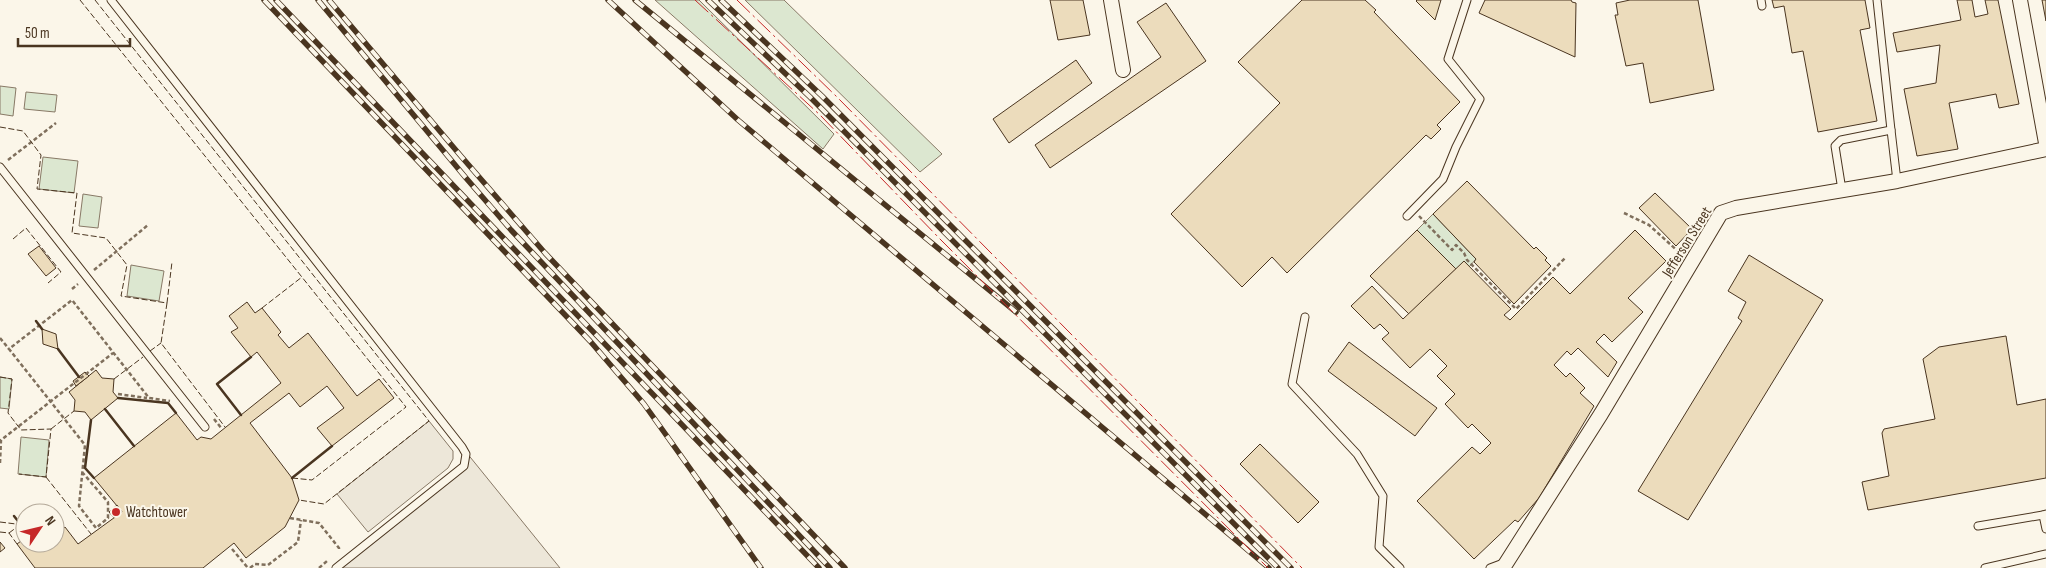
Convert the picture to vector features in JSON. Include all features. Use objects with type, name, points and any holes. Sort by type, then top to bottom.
[{"type":"street","points":[[1111,0],[1123,70]]},
{"type":"street","points":[[2020,0],[2046,143]]},
{"type":"street","name":"Jefferson Street","points":[[1505,565],[1601,414],[1721,213],[1736,208],[1897,181],[2046,149]]},
{"type":"lane","points":[[111,0],[466,454],[464,466],[336,568]]},
{"type":"lane","points":[[1407,216],[1443,179],[1456,146],[1480,99],[1448,59],[1467,0]]},
{"type":"lane","points":[[1877,0],[1897,181]]},
{"type":"lane","points":[[1842,190],[1835,146],[1841,140],[1891,130]]},
{"type":"lane","points":[[0,167],[205,427]]},
{"type":"lane","points":[[1305,318],[1292,384],[1357,454],[1383,496],[1378,547],[1400,568]]},
{"type":"lane","points":[[1978,526],[2045,514],[2046,529]]},
{"type":"lane","points":[[1985,568],[2046,554]]},
{"type":"lane","points":[[1490,568],[1505,565]]},
{"type":"path","points":[[6,162],[56,123]]},
{"type":"path","points":[[1413,210],[1452,250],[1456,245],[1464,253],[1467,260],[1516,309],[1565,258]]},
{"type":"path","points":[[1624,213],[1649,225],[1692,263]]},
{"type":"path","points":[[94,270],[148,225]]},
{"type":"path","points":[[72,289],[79,283]]},
{"type":"path","points":[[9,350],[72,300],[149,398]]},
{"type":"path","points":[[0,338],[85,446],[82,472],[79,506],[96,528],[108,518],[108,502],[82,472]]},
{"type":"path","points":[[0,464],[1,439],[51,403],[113,353]]},
{"type":"path","points":[[118,394],[186,403]]},
{"type":"path","points":[[290,518],[312,521],[322,526],[339,548],[338,552]]},
{"type":"path","points":[[232,549],[249,568],[256,564],[268,565],[298,542],[301,520]]},
{"type":"path","points":[[318,568],[332,558]]},
{"type":"green space","points":[[655,0],[699,0],[834,134],[823,149]]},
{"type":"green space","points":[[745,0],[784,0],[942,154],[920,172]]},
{"type":"green space","points":[[0,86],[16,88],[13,116],[0,114]]},
{"type":"green space","points":[[26,92],[57,95],[55,112],[24,109]]},
{"type":"green space","points":[[43,157],[78,161],[74,193],[39,189]]},
{"type":"green space","points":[[83,194],[102,197],[98,228],[79,226]]},
{"type":"green space","points":[[1433,214],[1476,259],[1469,267],[1456,269],[1417,230]]},
{"type":"green space","points":[[131,265],[164,271],[159,301],[127,296]]},
{"type":"green space","points":[[0,377],[12,379],[9,409],[0,408]]},
{"type":"green space","points":[[21,437],[49,440],[46,477],[18,474]]},
{"type":"shaded area","points":[[429,421],[453,451],[453,459],[448,468],[368,532],[337,494]]},
{"type":"shaded area","points":[[462,447],[560,568],[336,568],[464,466]]},
{"type":"building","points":[[1050,0],[1083,0],[1090,35],[1058,40]]},
{"type":"building","points":[[1302,0],[1365,0],[1376,10],[1374,12],[1460,102],[1437,125],[1441,129],[1431,139],[1426,135],[1287,273],[1272,257],[1242,287],[1171,214],[1280,103],[1238,62]]},
{"type":"building","points":[[1441,0],[1435,20],[1416,1]]},
{"type":"building","points":[[1485,0],[1571,0],[1576,3],[1575,57],[1479,13]]},
{"type":"building","points":[[1630,0],[1698,0],[1714,90],[1650,103],[1643,63],[1626,66],[1615,15],[1618,15],[1616,3]]},
{"type":"building","points":[[1772,0],[1865,0],[1870,28],[1860,30],[1877,121],[1818,132],[1803,51],[1792,53],[1784,6],[1774,8]]},
{"type":"building","points":[[1957,0],[1972,0],[1975,17],[1988,14],[1985,0],[1998,0],[2019,104],[1999,108],[1996,94],[1949,103],[1958,149],[1917,156],[1904,89],[1936,83],[1940,45],[1897,52],[1893,33],[1961,20]]},
{"type":"building","points":[[2042,0],[2046,0],[2046,21]]},
{"type":"building","points":[[1166,3],[1206,61],[1050,168],[1035,145],[1161,57],[1137,22]]},
{"type":"building","points":[[1076,60],[1092,83],[1009,143],[993,119]]},
{"type":"building","points":[[1467,181],[1534,249],[1536,247],[1547,258],[1545,260],[1551,266],[1514,304],[1474,262],[1476,259],[1433,214]]},
{"type":"building","points":[[1655,193],[1692,229],[1676,246],[1639,208]]},
{"type":"building","points":[[1417,230],[1456,269],[1409,314],[1370,276]]},
{"type":"building","points":[[1635,230],[1666,261],[1628,298],[1643,312],[1612,342],[1604,334],[1596,342],[1617,362],[1608,377],[1578,348],[1571,355],[1567,351],[1554,365],[1566,377],[1570,373],[1585,388],[1580,393],[1594,406],[1539,498],[1518,522],[1515,520],[1474,559],[1417,501],[1472,447],[1480,454],[1491,443],[1472,424],[1468,428],[1445,404],[1455,394],[1437,376],[1447,366],[1430,349],[1410,368],[1382,339],[1389,333],[1380,324],[1374,329],[1351,306],[1372,286],[1403,319],[1464,261],[1511,309],[1504,315],[1510,320],[1553,277],[1570,294]]},
{"type":"building","points":[[39,246],[56,268],[46,276],[28,254]]},
{"type":"building","points":[[1749,255],[1823,300],[1688,520],[1638,491],[1742,321],[1738,318],[1746,302],[1728,291]]},
{"type":"building","points":[[247,302],[255,313],[262,308],[281,332],[278,335],[289,348],[308,333],[357,396],[379,379],[394,398],[332,446],[317,428],[344,408],[327,386],[300,407],[289,393],[250,423],[292,478],[299,500],[285,527],[246,558],[234,543],[203,568],[35,568],[24,553],[65,553],[65,527],[78,544],[122,512],[94,478],[176,413],[197,440],[201,437],[211,439],[281,383],[257,352],[251,357],[231,332],[238,328],[229,316]]},
{"type":"building","points":[[42,329],[56,334],[58,349],[43,344]]},
{"type":"building","points":[[2006,336],[2017,405],[2046,399],[2046,478],[1868,510],[1862,482],[1889,476],[1882,433],[1884,429],[1935,419],[1923,359],[1939,347]]},
{"type":"building","points":[[1349,342],[1437,408],[1415,436],[1328,371]]},
{"type":"building","points":[[96,370],[102,378],[114,379],[113,392],[118,398],[91,420],[85,412],[74,411],[75,400],[69,392]]},
{"type":"building","points":[[85,372],[89,376],[76,386],[73,381]]},
{"type":"building","points":[[1260,444],[1319,502],[1298,523],[1240,464]]},
{"type":"building","name":"Watchtower","points":[[117,505],[122,512],[114,518],[109,512]]},
{"type":"building","points":[[0,542],[5,548],[0,552]]},
{"type":"railway","points":[[264,0],[590,341],[644,404],[761,568]]},
{"type":"railway","points":[[276,0],[819,568]]},
{"type":"railway","points":[[318,0],[511,230],[830,568]]},
{"type":"railway","points":[[329,0],[545,253],[845,568]]},
{"type":"railway","points":[[608,0],[738,120],[1269,568]]},
{"type":"railway","points":[[635,0],[1016,312]]},
{"type":"railway","points":[[708,0],[810,97],[1278,568]]},
{"type":"railway","points":[[721,0],[822,96],[1291,568]]},
{"type":"fence","points":[[80,0],[406,407],[312,480],[292,478]]},
{"type":"fence","points":[[95,0],[429,421],[324,504],[299,500]]},
{"type":"fence","points":[[0,127],[23,131],[41,155],[37,189],[77,193],[72,233],[106,238],[127,265],[121,296],[167,303],[172,262]]},
{"type":"fence","points":[[13,239],[26,228],[61,272],[48,283]]},
{"type":"fence","points":[[262,308],[302,277]]},
{"type":"fence","points":[[167,303],[161,343],[225,427]]},
{"type":"fence","points":[[150,351],[161,343]]},
{"type":"fence","points":[[114,379],[143,357]]},
{"type":"fence","points":[[0,377],[12,379],[8,413],[21,430],[51,429],[46,477],[19,474]]},
{"type":"fence","points":[[51,429],[74,411]]},
{"type":"fence","points":[[46,477],[91,534]]},
{"type":"fence","points":[[0,522],[15,524]]},
{"type":"fence","points":[[9,533],[15,528]]},
{"type":"fence","points":[[0,532],[9,533],[15,541]]},
{"type":"wall","points":[[36,321],[42,329]]},
{"type":"wall","points":[[58,349],[79,377]]},
{"type":"wall","points":[[241,415],[217,384],[251,357]]},
{"type":"wall","points":[[118,398],[168,403],[176,413]]},
{"type":"wall","points":[[105,409],[134,446]]},
{"type":"wall","points":[[91,420],[85,468],[94,478]]},
{"type":"wall","points":[[292,478],[332,446]]},
{"type":"power","points":[[695,0],[820,115],[940,239],[1268,568]]},
{"type":"power","points":[[737,0],[837,97],[1302,568]]},
{"type":"place","name":"Watchtower","points":[[116,512]]}]
